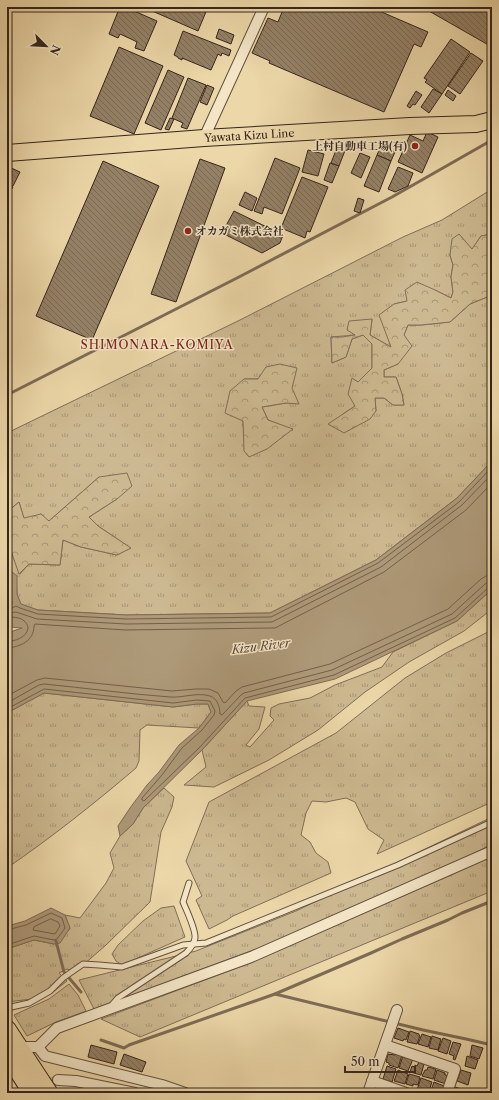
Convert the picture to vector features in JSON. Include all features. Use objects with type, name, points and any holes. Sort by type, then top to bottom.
[{"type":"highway","points":[[10,1042],[53,1086]]},
{"type":"highway","points":[[10,1042],[32,1093]]},
{"type":"main road","name":"Yawata Kizu Line","points":[[7,153],[204,138],[476,124],[492,120]]},
{"type":"street","points":[[204,138],[264,7]]},
{"type":"street","points":[[38,1048],[57,1028],[251,957],[492,851]]},
{"type":"street","points":[[368,1093],[397,1010]]},
{"type":"street","points":[[10,1042],[38,1048],[45,1056],[162,1085],[185,1093]]},
{"type":"street","points":[[385,1045],[455,1069],[447,1093]]},
{"type":"street","points":[[53,1086],[76,1081],[136,1093]]},
{"type":"street","points":[[372,1081],[406,1093]]},
{"type":"lane","points":[[7,1008],[29,1003],[50,991],[63,978],[83,964],[99,964],[122,967],[183,945],[206,943],[398,865],[492,822]]},
{"type":"lane","points":[[109,1009],[118,998],[192,948],[196,936],[183,902],[189,883]]},
{"type":"green space","points":[[492,189],[492,234],[481,236],[472,250],[459,234],[450,255],[453,265],[451,277],[453,292],[451,298],[435,290],[407,301],[394,304],[391,347],[370,335],[372,319],[356,335],[331,337],[332,363],[346,357],[352,339],[363,335],[372,344],[372,368],[358,382],[353,379],[355,406],[343,414],[376,411],[375,398],[384,398],[393,405],[404,405],[396,377],[384,377],[384,370],[398,364],[404,335],[408,325],[450,322],[470,304],[492,295],[492,461],[457,498],[376,560],[270,613],[126,615],[38,610],[21,605],[17,595],[16,576],[7,568],[7,545],[20,574],[29,564],[60,565],[63,540],[81,547],[117,555],[130,548],[98,526],[89,517],[117,499],[99,477],[49,521],[24,519],[19,502],[7,512],[7,433],[240,320],[403,237],[442,220]],"holes":[[[244,379],[258,379],[298,403],[286,403],[262,407],[268,420],[293,430],[244,434]]]},
{"type":"green space","points":[[459,234],[472,249],[481,236],[492,234],[492,295],[470,304],[450,322],[408,325],[404,335],[412,346],[398,364],[384,370],[384,377],[396,377],[404,405],[393,405],[384,398],[375,398],[376,411],[370,419],[344,433],[328,424],[355,406],[348,394],[352,378],[358,382],[372,368],[372,344],[363,335],[352,339],[346,357],[332,363],[331,337],[355,335],[347,330],[349,321],[372,319],[370,335],[391,347],[379,315],[394,304],[407,301],[405,290],[417,282],[451,298],[453,292],[451,277],[453,265],[450,255],[452,239]]},
{"type":"green space","points":[[280,364],[297,368],[292,388],[299,404],[286,403],[262,407],[268,420],[293,429],[267,449],[249,457],[244,451],[243,421],[225,413],[230,391],[244,379],[258,379],[266,367]]},
{"type":"green space","points":[[127,473],[132,486],[117,499],[89,517],[98,526],[131,548],[117,555],[81,547],[63,540],[60,565],[29,564],[19,574],[11,551],[7,545],[7,512],[19,502],[24,518],[41,514],[49,521],[99,477]]},
{"type":"green space","points":[[7,575],[9,577],[13,604],[7,604]]},
{"type":"green space","points":[[489,592],[492,609],[464,631],[409,662],[365,692],[318,730],[269,760],[214,787],[184,785],[206,767],[202,750],[247,701],[249,706],[265,707],[259,729],[246,745],[250,747],[274,720],[270,716],[271,708],[279,704],[310,698],[335,685],[382,667],[393,652],[457,621]]},
{"type":"green space","points":[[492,626],[492,802],[377,854],[384,840],[368,829],[355,802],[346,798],[326,802],[312,801],[306,813],[301,835],[310,842],[316,853],[328,862],[331,873],[233,916],[209,929],[196,900],[202,896],[186,861],[209,802],[336,733],[405,678],[446,653],[488,632]]},
{"type":"green space","points":[[44,693],[173,707],[208,704],[211,712],[199,728],[147,725],[140,730],[139,761],[136,768],[73,820],[7,868],[7,713]]},
{"type":"green space","points":[[164,788],[174,797],[172,807],[161,832],[150,902],[106,945],[75,972],[67,969],[59,973],[67,981],[53,992],[32,999],[7,1002],[7,949],[34,940],[54,944],[70,929],[65,915],[80,918],[106,883],[114,868],[110,853],[120,836],[133,824],[143,808]]},
{"type":"green space","points":[[492,817],[492,844],[442,870],[324,924],[94,1009],[79,980],[196,951],[296,911]]},
{"type":"green space","points":[[492,856],[492,891],[140,1037],[101,1019],[250,963]]},
{"type":"green space","points":[[174,906],[185,937],[122,965],[116,961],[112,954],[118,945],[143,921],[161,908]]},
{"type":"green space","points":[[69,984],[78,995],[86,1011],[56,1022],[27,1036],[14,1015],[49,999]]},
{"type":"water","name":"Kizu River","points":[[492,461],[492,589],[457,621],[335,679],[247,701],[202,750],[143,808],[133,824],[120,836],[118,826],[130,808],[179,745],[199,728],[211,712],[208,704],[173,707],[44,693],[7,713],[7,633],[22,628],[7,626],[7,604],[12,604],[7,568],[17,576],[17,594],[21,604],[38,610],[126,615],[270,613],[376,560],[457,498]]},
{"type":"water","points":[[51,908],[65,915],[70,928],[60,943],[54,944],[34,940],[7,949],[7,926],[25,921]]},
{"type":"building","points":[[121,7],[125,7],[157,21],[144,51],[135,48],[137,42],[131,39],[120,34],[118,38],[109,34]]},
{"type":"building","points":[[143,7],[208,7],[198,31]]},
{"type":"building","points":[[284,7],[370,7],[428,32],[421,47],[414,44],[384,112],[269,63],[270,61],[252,53],[268,18],[278,22]]},
{"type":"building","points":[[422,7],[492,7],[492,47]]},
{"type":"building","points":[[219,29],[234,35],[231,44],[216,38]]},
{"type":"building","points":[[183,31],[231,50],[229,56],[222,53],[221,56],[218,54],[211,70],[182,58],[182,60],[178,58],[174,55]]},
{"type":"building","points":[[451,39],[470,52],[442,94],[425,82],[427,80],[424,78]]},
{"type":"building","points":[[119,47],[163,66],[134,134],[90,116]]},
{"type":"building","points":[[471,53],[483,61],[460,94],[448,86]]},
{"type":"building","points":[[168,70],[184,77],[161,130],[145,123]]},
{"type":"building","points":[[188,78],[206,85],[187,129],[181,127],[183,123],[172,118]]},
{"type":"building","points":[[207,85],[214,88],[207,105],[200,102]]},
{"type":"building","points":[[433,89],[442,94],[429,113],[421,107]]},
{"type":"building","points":[[448,90],[456,96],[453,101],[445,95]]},
{"type":"building","points":[[416,91],[422,95],[415,105],[413,104],[410,108],[407,106]]},
{"type":"building","points":[[170,118],[174,119],[169,130],[165,129]]},
{"type":"building","points":[[427,132],[438,137],[422,173],[398,162],[410,135],[423,141]]},
{"type":"building","points":[[338,145],[346,148],[339,166],[331,163]]},
{"type":"building","points":[[381,146],[395,152],[391,161],[377,155]]},
{"type":"building","points":[[308,150],[324,154],[318,176],[302,172]]},
{"type":"building","points":[[360,153],[370,157],[361,178],[351,173]]},
{"type":"building","points":[[377,155],[391,161],[379,192],[364,186]]},
{"type":"building","points":[[275,158],[300,168],[282,214],[264,207],[262,214],[254,211]]},
{"type":"building","name":"オカガミ株式会社","points":[[200,159],[225,168],[176,302],[151,294]]},
{"type":"building","points":[[103,161],[159,186],[92,340],[36,316]]},
{"type":"building","points":[[330,163],[339,166],[332,183],[324,180]]},
{"type":"building","points":[[7,166],[20,172],[13,186],[7,183]]},
{"type":"building","points":[[398,167],[413,173],[408,186],[395,192],[388,189]]},
{"type":"building","points":[[302,177],[328,187],[310,232],[307,231],[305,238],[281,228]]},
{"type":"building","points":[[7,184],[13,187],[10,192],[7,190]]},
{"type":"building","points":[[7,191],[11,193],[7,201]]},
{"type":"building","points":[[245,192],[257,198],[252,211],[239,205]]},
{"type":"building","points":[[358,198],[364,200],[360,213],[354,211]]},
{"type":"building","points":[[234,211],[283,235],[280,243],[262,253],[222,233]]},
{"type":"building","points":[[7,229],[11,230],[7,239]]},
{"type":"building","points":[[398,1028],[409,1032],[406,1040],[404,1039],[403,1041],[394,1038]]},
{"type":"building","points":[[410,1031],[419,1034],[420,1036],[417,1044],[407,1042]]},
{"type":"building","points":[[422,1034],[431,1037],[428,1047],[418,1044]]},
{"type":"building","points":[[432,1036],[441,1039],[438,1050],[429,1048]]},
{"type":"building","points":[[443,1038],[451,1041],[447,1054],[438,1051]]},
{"type":"building","points":[[453,1042],[461,1044],[455,1060],[453,1059],[454,1056],[449,1054]]},
{"type":"building","points":[[91,1045],[117,1052],[114,1064],[88,1057]]},
{"type":"building","points":[[472,1045],[483,1048],[479,1059],[470,1056]]},
{"type":"building","points":[[395,1053],[402,1055],[398,1068],[389,1065],[389,1063],[386,1062],[388,1054],[395,1055]]},
{"type":"building","points":[[124,1054],[146,1062],[142,1072],[120,1065]]},
{"type":"building","points":[[403,1056],[413,1059],[408,1071],[399,1068]]},
{"type":"building","points":[[467,1056],[478,1060],[475,1069],[465,1066]]},
{"type":"building","points":[[419,1062],[424,1064],[421,1075],[410,1072],[412,1066],[417,1066]]},
{"type":"building","points":[[387,1066],[396,1069],[392,1082],[383,1079]]},
{"type":"building","points":[[428,1067],[436,1069],[433,1079],[422,1076]]},
{"type":"building","points":[[398,1070],[408,1074],[405,1084],[394,1081]]},
{"type":"building","points":[[437,1070],[449,1076],[446,1084],[434,1080]]},
{"type":"building","points":[[461,1070],[471,1073],[468,1085],[457,1081]]},
{"type":"building","points":[[409,1074],[420,1077],[418,1085],[413,1084],[413,1086],[406,1084]]},
{"type":"building","points":[[421,1078],[432,1082],[429,1091],[424,1089],[424,1092],[417,1090]]},
{"type":"building","points":[[434,1082],[444,1086],[442,1092],[439,1091],[439,1093],[430,1093]]},
{"type":"building","points":[[455,1087],[464,1090],[462,1093],[453,1093]]},
{"type":"waterway","points":[[7,395],[392,197],[492,140]]},
{"type":"waterway","points":[[101,1040],[124,1048],[275,994],[492,901]]},
{"type":"waterway","points":[[56,941],[64,972],[81,992]]},
{"type":"waterway","points":[[275,994],[492,1045]]},
{"type":"tunnel","points":[[17,1093],[58,1080]]},
{"type":"place","name":"上村自動車工場(有)","points":[[415,146]]},
{"type":"place","name":"オカガミ株式会社","points":[[188,231]]},
{"type":"district","name":"SHIMONARA-KOMIYA","points":[[157,344]]}]
